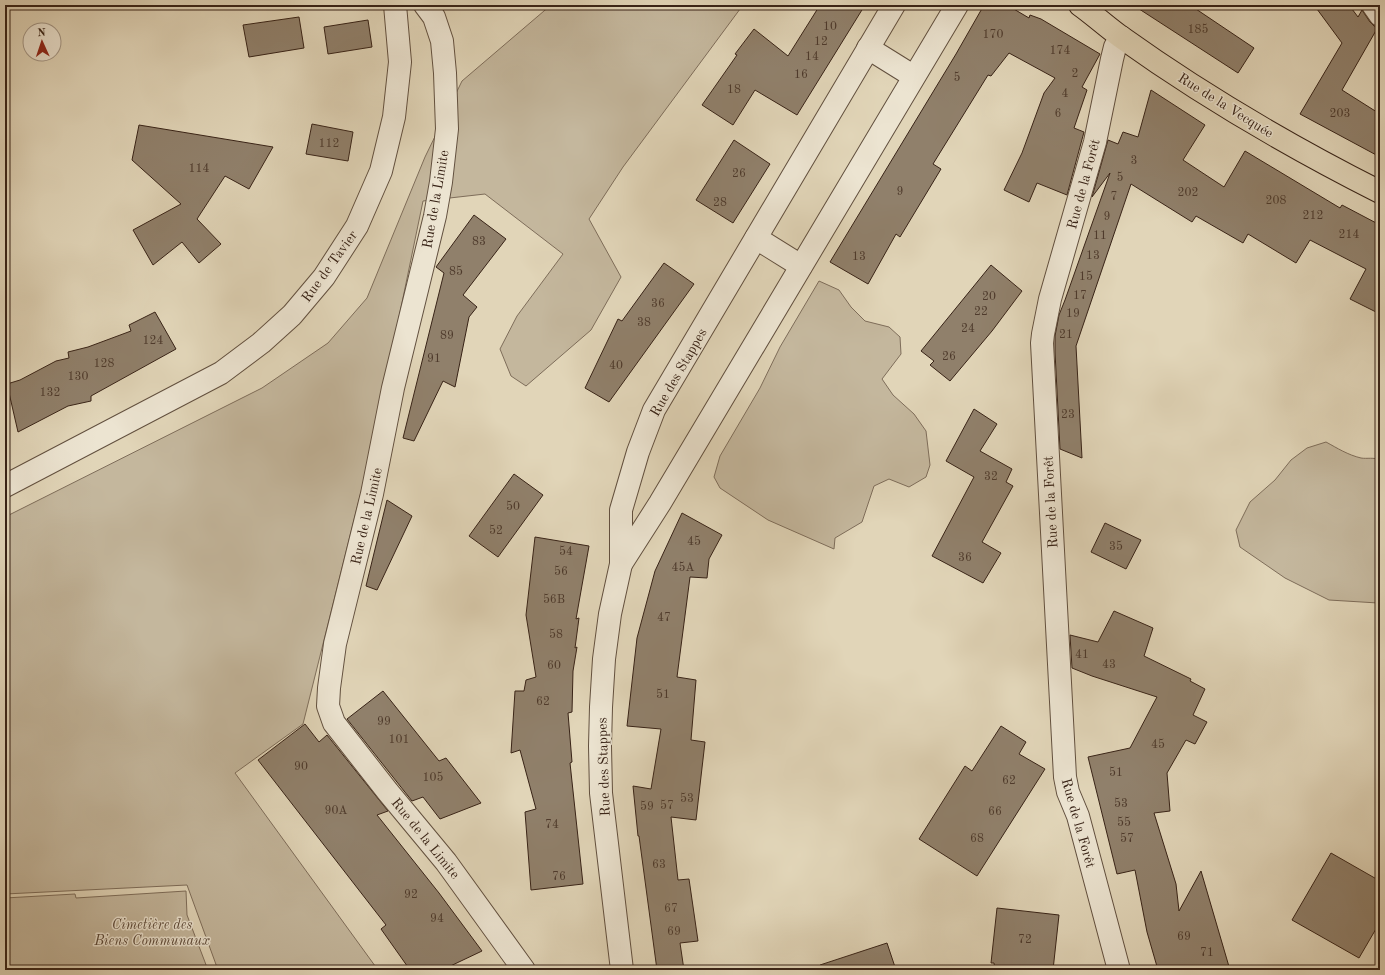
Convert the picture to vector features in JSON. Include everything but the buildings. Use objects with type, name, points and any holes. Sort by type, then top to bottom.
[{"type":"main road","name":"Rue de la Vecquée","points":[[1080,5],[1121,37],[1221,103],[1326,165],[1380,192]]},
{"type":"street","name":"Rue de Tavier","points":[[5,486],[221,373],[261,343],[292,315],[324,277],[357,226],[381,171],[394,117],[400,62],[395,5]]},
{"type":"street","name":"Rue de la Limite","points":[[425,5],[434,17],[442,41],[447,129],[441,182],[435,216],[394,388],[372,494],[335,644],[328,706],[334,723],[388,792],[446,862],[524,970]]},
{"type":"street","name":"Rue des Stappes","points":[[622,970],[601,793],[600,746],[604,659],[610,614],[621,564],[621,510],[638,452],[654,410],[894,5]]},
{"type":"street","name":"Rue des Stappes","points":[[621,564],[660,503],[913,76],[957,5]]},
{"type":"street","points":[[1373,5],[1380,15]]},
{"type":"street","name":"Rue de la Forêt","points":[[1119,970],[1078,816],[1068,792],[1065,778],[1042,334],[1050,300],[1095,142],[1115,47],[1121,37]]},
{"type":"street","points":[[868,48],[913,76]]},
{"type":"street","points":[[756,238],[801,266]]},
{"type":"green space","points":[[551,5],[743,5],[623,167],[589,219],[621,277],[591,330],[526,386],[511,376],[500,349],[517,316],[563,254],[485,194],[423,201],[372,448],[303,724],[235,773],[378,970],[218,970],[187,885],[5,894],[5,517],[262,388],[328,343],[367,298],[425,157],[462,81]]},
{"type":"green space","points":[[819,281],[839,290],[851,307],[865,321],[889,327],[900,337],[901,354],[882,379],[893,395],[914,414],[926,431],[930,465],[926,477],[909,487],[889,479],[874,486],[862,522],[835,538],[834,549],[768,520],[720,488],[714,477],[720,456],[760,388],[780,347]]},
{"type":"green space","points":[[1326,442],[1356,457],[1380,460],[1380,601],[1378,603],[1329,600],[1285,578],[1240,547],[1236,530],[1250,502],[1275,480],[1291,460],[1307,448]]},
{"type":"green space","name":"Cimetière des Biens Communaux","points":[[186,891],[187,915],[208,970],[5,970],[5,898],[75,894],[76,898]]}]
